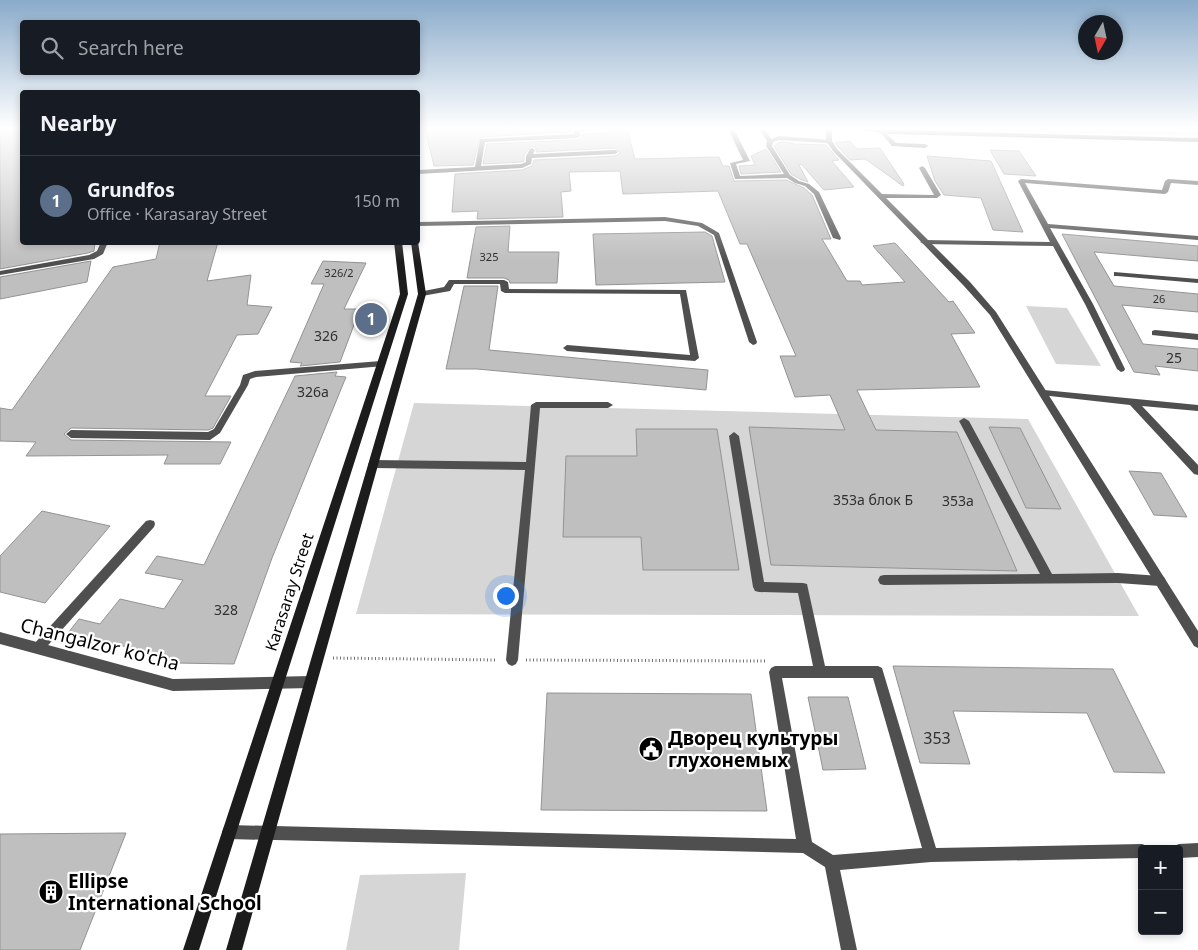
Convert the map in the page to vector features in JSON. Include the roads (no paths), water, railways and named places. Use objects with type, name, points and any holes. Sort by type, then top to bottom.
[{"type":"main road","name":"Karasaray Street","points":[[191,950],[404,294],[398,245]]},
{"type":"main road","points":[[234,950],[422,294],[414,245]]},
{"type":"street","points":[[736,173],[737,178],[788,176],[807,185],[817,193],[837,238]]},
{"type":"street","points":[[858,173],[994,314],[1198,642]]},
{"type":"street","points":[[880,196],[935,197],[938,195],[925,173]]},
{"type":"street","points":[[1121,369],[1089,304],[1021,181],[1165,192],[1168,181],[1198,183]]},
{"type":"street","points":[[420,224],[665,219],[700,224],[717,234],[752,342]]},
{"type":"street","points":[[1045,226],[1198,238]]},
{"type":"street","points":[[924,242],[1055,244]]},
{"type":"street","points":[[0,273],[91,257],[100,252],[104,245]]},
{"type":"street","points":[[1117,274],[1198,281]]},
{"type":"street","points":[[422,294],[447,289],[452,282],[504,282],[505,291],[683,292],[695,358],[567,348]]},
{"type":"street","points":[[1155,332],[1198,337]]},
{"type":"street","points":[[71,434],[210,436],[217,431],[244,385],[246,377],[254,374],[381,364]]},
{"type":"street","points":[[1044,393],[1198,408]]},
{"type":"street","points":[[1133,402],[1198,471]]},
{"type":"street","points":[[512,660],[536,405],[608,405]]},
{"type":"street","points":[[964,421],[1049,579]]},
{"type":"street","points":[[734,436],[759,587],[803,588],[820,672]]},
{"type":"street","points":[[373,464],[530,466]]},
{"type":"street","points":[[38,648],[150,524]]},
{"type":"street","points":[[884,580],[1118,578],[1160,581]]},
{"type":"street","name":"Changalzor ko'cha","points":[[0,638],[173,685],[311,682]]},
{"type":"street","points":[[805,846],[775,672],[878,672],[931,855]]},
{"type":"street","points":[[229,832],[805,846],[831,863],[931,855],[1138,851]]},
{"type":"street","points":[[1183,851],[1198,850]]},
{"type":"street","points":[[831,863],[849,950]]},
{"type":"place","name":"Grundfos","points":[[371,319]]},
{"type":"place","name":"Дворец культуры глухонемых","points":[[651,749]]},
{"type":"place","name":"Ellipse International School","points":[[51,892]]}]
